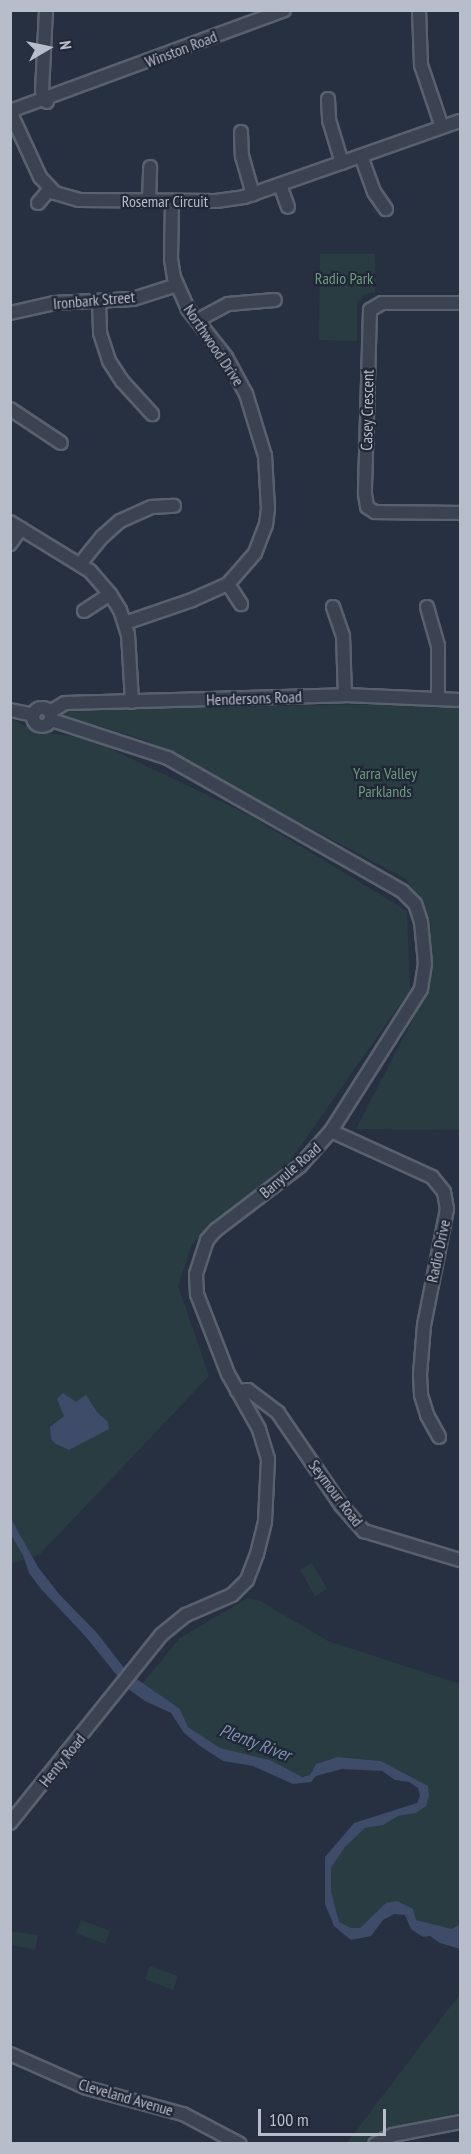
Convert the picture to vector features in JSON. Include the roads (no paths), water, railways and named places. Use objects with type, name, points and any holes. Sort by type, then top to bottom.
[{"type":"street","points":[[46,10],[44,74],[47,99]]},
{"type":"street","name":"Winston Road","points":[[13,113],[284,10]]},
{"type":"street","points":[[419,10],[421,65],[442,127]]},
{"type":"street","points":[[328,99],[329,120],[342,163]]},
{"type":"street","points":[[13,113],[36,171],[50,189],[38,203]]},
{"type":"street","name":"Rosemar Circuit","points":[[50,189],[73,199],[216,201],[253,194],[460,121]]},
{"type":"street","points":[[241,132],[242,156],[253,194]]},
{"type":"street","points":[[361,156],[374,192],[386,209]]},
{"type":"street","points":[[149,201],[150,167]]},
{"type":"street","points":[[280,185],[288,207]]},
{"type":"street","name":"Northwood Drive","points":[[125,623],[192,600],[228,584],[246,567],[261,541],[268,509],[268,477],[260,433],[246,394],[226,357],[188,309],[177,285],[171,259],[171,201]]},
{"type":"street","name":"Ironbark Street","points":[[10,313],[54,303],[133,299],[177,285]]},
{"type":"street","points":[[198,320],[217,308],[238,302],[275,300]]},
{"type":"street","points":[[99,302],[100,333],[109,362],[122,381],[152,414]]},
{"type":"street","name":"Casey Crescent","points":[[460,303],[382,303],[370,310],[365,494],[367,507],[375,512],[460,513]]},
{"type":"street","points":[[10,409],[61,443]]},
{"type":"street","points":[[81,564],[102,537],[120,521],[152,507],[174,506]]},
{"type":"street","points":[[10,544],[16,525],[81,564],[110,594],[125,623],[130,644],[132,702]]},
{"type":"street","points":[[228,584],[241,604]]},
{"type":"street","points":[[84,611],[110,594]]},
{"type":"street","points":[[333,607],[343,636],[345,695]]},
{"type":"street","points":[[427,608],[438,646],[438,697]]},
{"type":"street","name":"Hendersons Road","points":[[10,710],[33,715],[39,708],[51,716],[64,703],[345,695],[428,700],[438,697],[460,700]]},
{"type":"street","name":"Banyule Road","points":[[51,716],[168,758],[402,891],[415,904],[421,922],[425,964],[421,989],[331,1131],[300,1166],[207,1240],[195,1274],[197,1294],[237,1391],[259,1429],[268,1459],[265,1521],[257,1554],[247,1580],[232,1595],[186,1615],[161,1635],[114,1697]]},
{"type":"street","name":"Radio Drive","points":[[331,1131],[432,1177],[444,1192],[447,1209],[424,1325],[420,1375],[421,1395],[427,1415],[439,1436]]},
{"type":"street","name":"Seymour Road","points":[[237,1391],[248,1390],[278,1413],[341,1505],[364,1531],[460,1560]]},
{"type":"street","name":"Henty Road","points":[[10,1823],[114,1697]]},
{"type":"street","name":"Cleveland Avenue","points":[[10,2054],[87,2088],[183,2114],[214,2128],[240,2144]]},
{"type":"street","points":[[375,2144],[393,2135],[460,2122]]},
{"type":"water","points":[[63,1393],[76,1402],[86,1395],[97,1412],[108,1422],[109,1429],[69,1450],[56,1444],[51,1439],[50,1427],[64,1416],[57,1399]]},
{"type":"water","points":[[10,1517],[38,1567],[59,1594],[97,1633],[128,1673],[180,1709],[188,1727],[220,1748],[270,1760],[302,1777],[310,1775],[316,1764],[338,1757],[381,1761],[428,1786],[429,1796],[426,1806],[416,1813],[398,1816],[383,1825],[365,1828],[345,1847],[331,1868],[331,1891],[339,1922],[351,1928],[360,1928],[386,1903],[397,1901],[413,1909],[416,1920],[452,1929],[460,1924],[460,1949],[440,1943],[430,1936],[423,1937],[411,1929],[405,1915],[394,1914],[383,1920],[371,1936],[351,1940],[334,1926],[325,1904],[325,1857],[354,1823],[417,1803],[420,1796],[418,1788],[409,1782],[395,1780],[382,1771],[342,1769],[316,1776],[311,1782],[293,1784],[253,1766],[223,1761],[200,1746],[184,1733],[171,1713],[145,1701],[127,1688],[86,1637],[41,1589],[29,1573],[23,1555],[11,1535]]},
{"type":"park label","name":"Radio Park","points":[[344,278]]},
{"type":"park label","name":"Yarra Valley Parklands","points":[[385,782]]},
{"type":"water label","name":"Plenty River","points":[[255,1743]]}]
